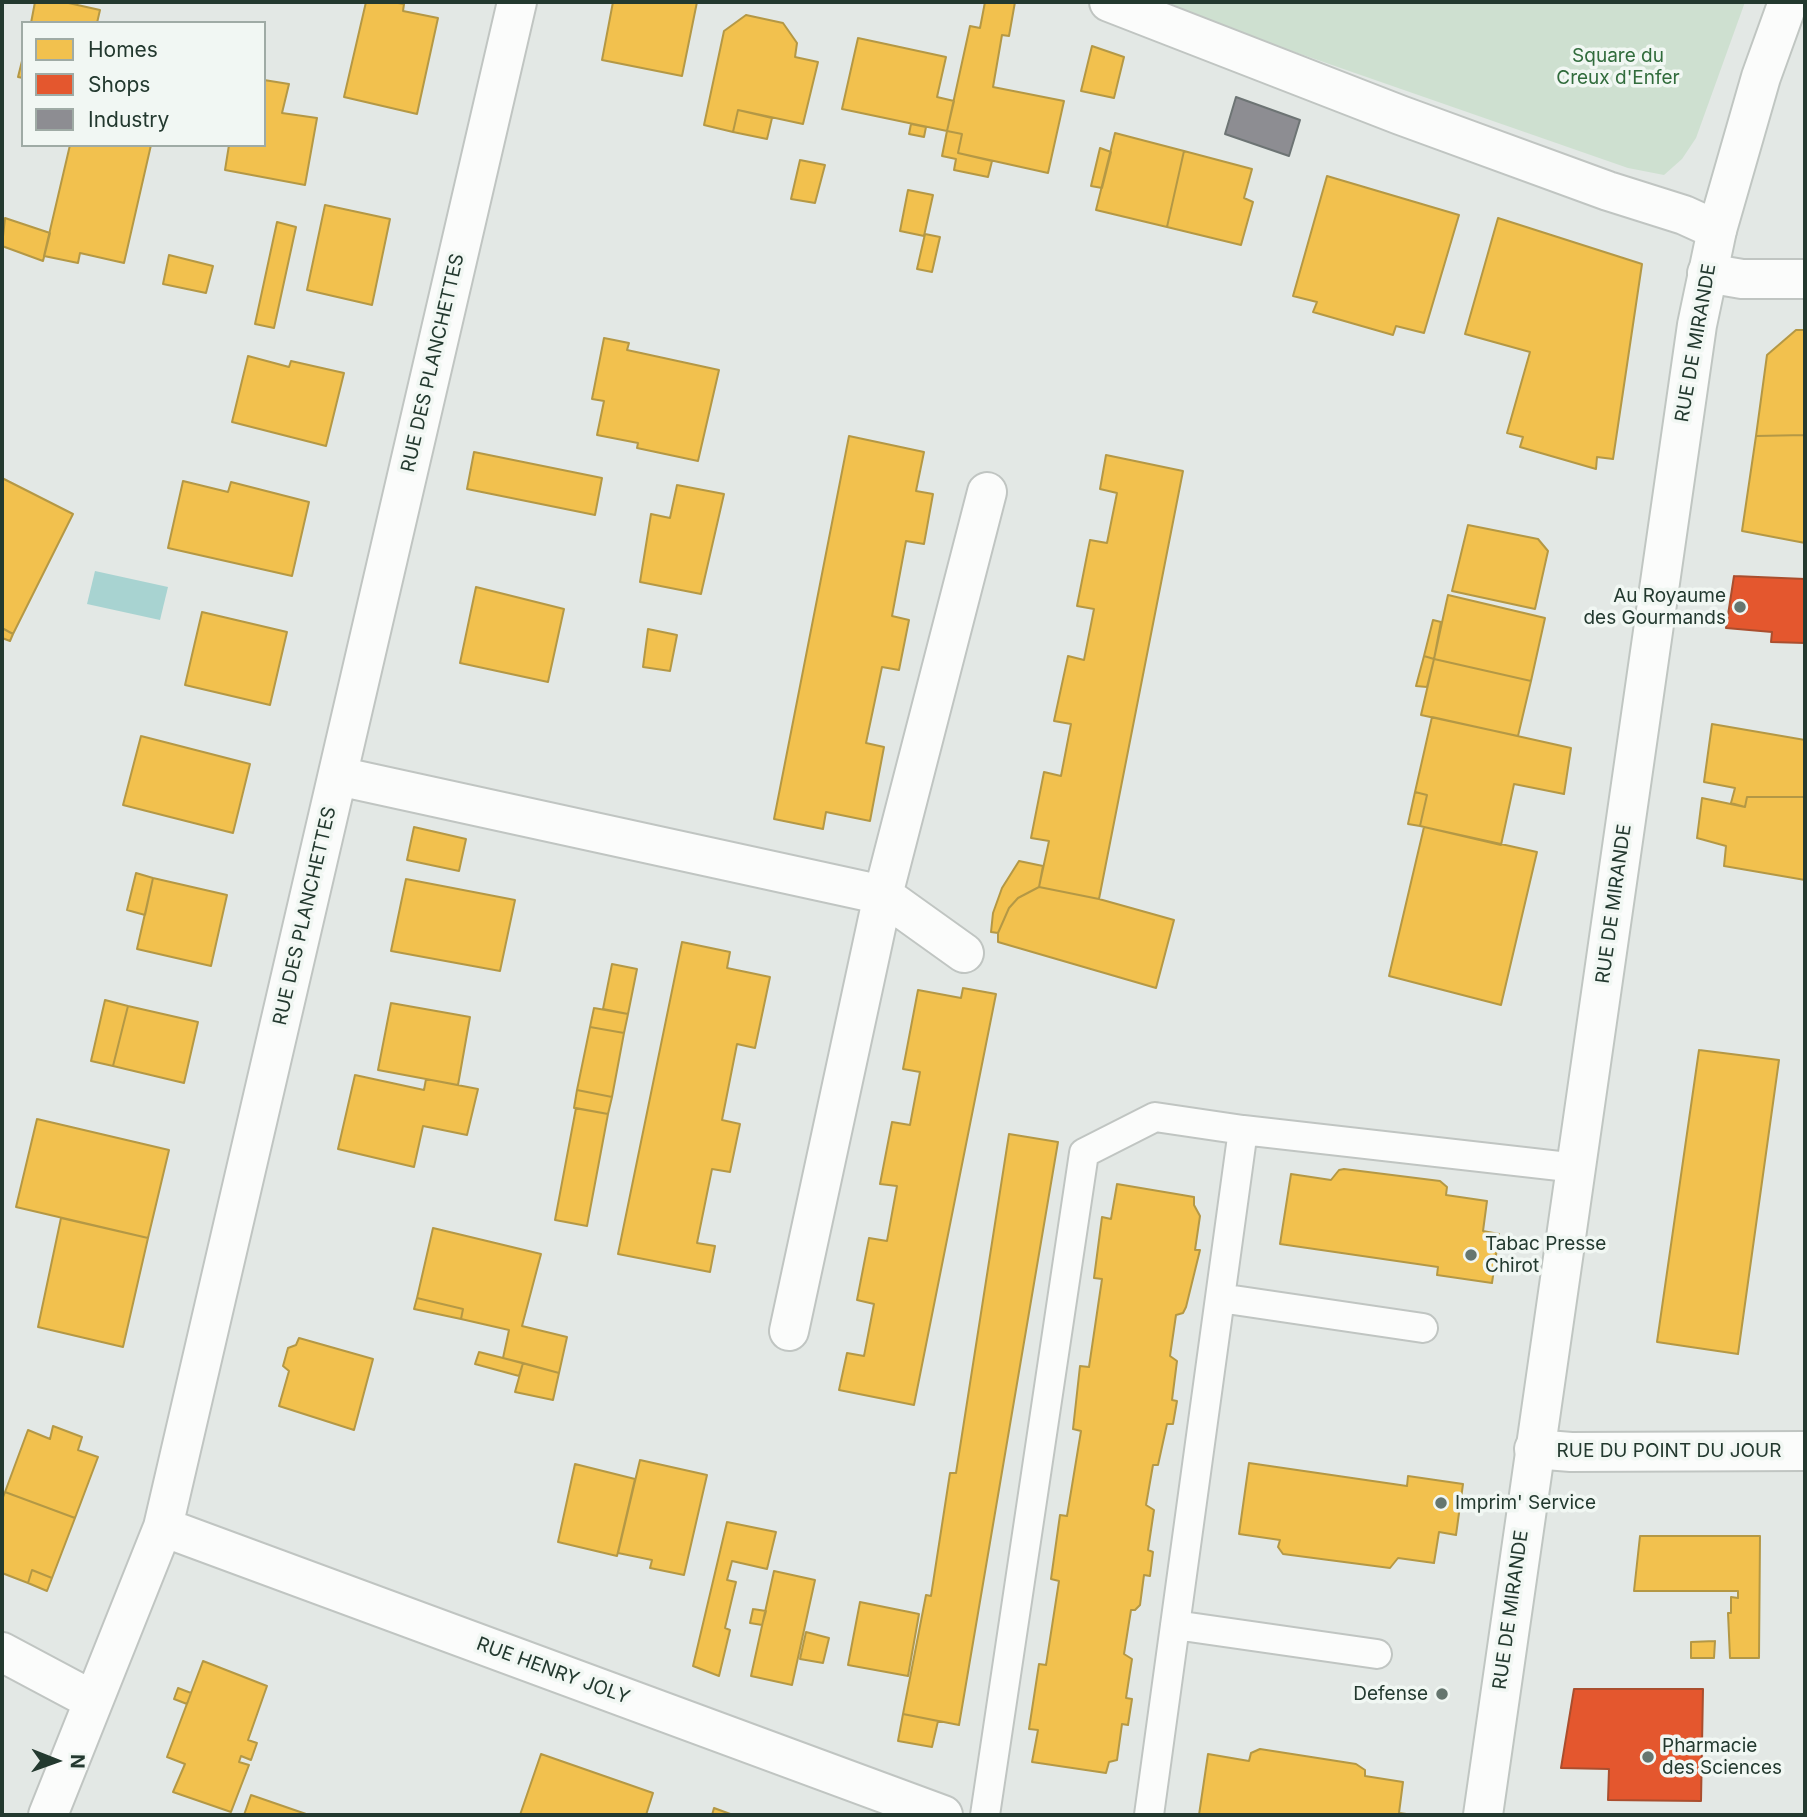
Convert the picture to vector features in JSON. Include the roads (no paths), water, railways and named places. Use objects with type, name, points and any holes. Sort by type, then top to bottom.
[{"type":"street","name":"RUE DES PLANCHETTES","points":[[48,1815],[163,1527],[517,2]]},
{"type":"street","points":[[1109,2],[1400,115],[1608,191],[1684,215],[1717,230]]},
{"type":"street","name":"RUE DE MIRANDE","points":[[1483,1815],[1666,536],[1707,273],[1761,77],[1788,2]]},
{"type":"street","points":[[1707,273],[1742,279],[1805,279]]},
{"type":"street","points":[[789,1331],[883,895],[987,492]]},
{"type":"street","points":[[338,776],[883,895],[964,953]]},
{"type":"street","name":"RUE DU POINT DU JOUR","points":[[1534,1449],[1571,1452],[1805,1451]]},
{"type":"street","name":"RUE HENRY JOLY","points":[[163,1527],[943,1815]]},
{"type":"street","points":[[2,1652],[92,1700]]},
{"type":"lane","points":[[985,1815],[1084,1153],[1155,1116],[1243,1130],[1577,1168]]},
{"type":"lane","points":[[1149,1815],[1243,1130]]},
{"type":"lane","points":[[1220,1298],[1423,1328]]},
{"type":"lane","points":[[1175,1625],[1377,1654]]},
{"type":"water","points":[[95,571],[168,587],[160,620],[87,604]]},
{"type":"place","name":"Au Royaume des Gourmands","points":[[1740,607]]},
{"type":"place","name":"Tabac Presse Chirot","points":[[1471,1255]]},
{"type":"place","name":"Imprim' Service","points":[[1441,1503]]},
{"type":"place","name":"Defense","points":[[1442,1694]]},
{"type":"place","name":"Pharmacie des Sciences","points":[[1648,1757]]},
{"type":"park label","name":"Square du Creux d'Enfer","points":[[1618,67]]}]
